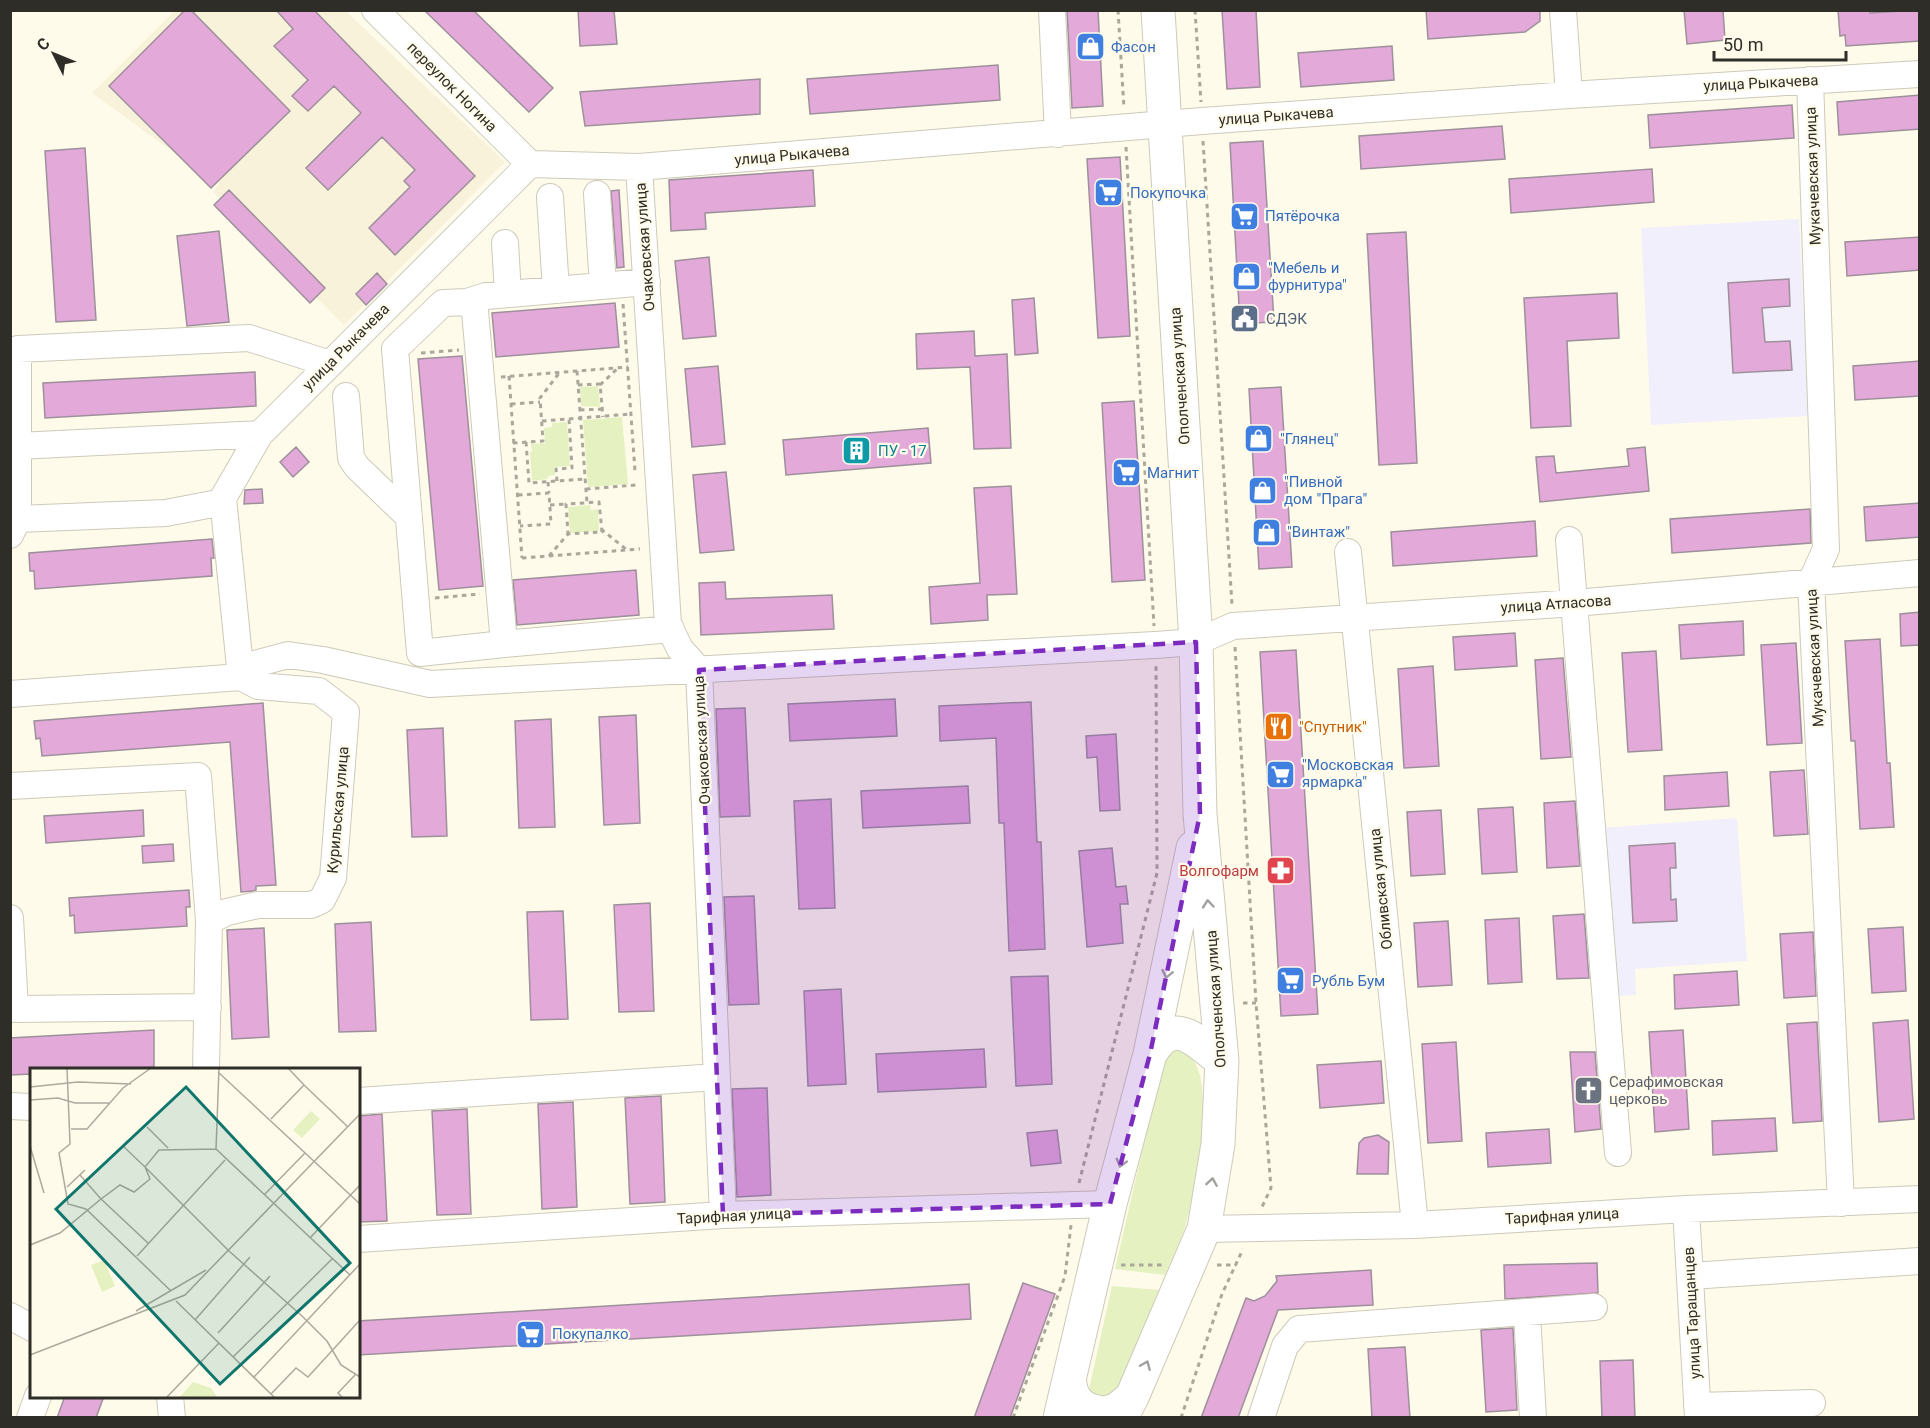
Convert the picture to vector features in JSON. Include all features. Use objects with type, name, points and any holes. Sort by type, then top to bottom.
[{"type":"highway","name":"Ополченская улица","points":[[1126,1407],[1204,1229],[1218,1144],[1222,1061],[1200,814],[1196,642],[1158,10]]},
{"type":"highway","name":"Ополченская улица","points":[[1060,1418],[1069,1378],[1081,1265],[1110,1204],[1150,1054],[1200,814]]},
{"type":"highway","points":[[1150,1054],[1158,1041],[1166,1035],[1175,1033],[1193,1038],[1222,1061]]},
{"type":"highway","points":[[1069,1378],[1073,1396],[1080,1405],[1105,1413],[1126,1407]]},
{"type":"street","name":"переулок Ногина","points":[[375,10],[530,164]]},
{"type":"street","points":[[1052,10],[1058,134]]},
{"type":"street","points":[[1563,10],[1569,95]]},
{"type":"street","name":"улица Рыкачева","points":[[223,502],[222,498],[260,434],[530,164],[639,167],[1202,121],[1569,95],[1920,74]]},
{"type":"street","name":"Мукачевская улица","points":[[1810,80],[1826,549],[1811,582],[1841,1203]]},
{"type":"street","name":"Очаковская улица","points":[[639,167],[668,624],[680,649],[699,670],[723,1215]]},
{"type":"street","points":[[597,194],[612,285]]},
{"type":"street","points":[[550,197],[556,290]]},
{"type":"street","points":[[505,243],[508,294]]},
{"type":"street","points":[[647,282],[486,296],[467,302],[443,303],[395,350],[395,356],[420,653],[671,629]]},
{"type":"street","points":[[467,302],[475,311],[504,644]]},
{"type":"street","points":[[10,694],[241,678],[223,502],[166,513],[14,527],[18,446],[18,349],[249,338],[330,364]]},
{"type":"street","points":[[346,396],[351,458],[357,467],[409,517]]},
{"type":"street","points":[[18,446],[260,434]]},
{"type":"street","points":[[1569,540],[1618,1153]]},
{"type":"street","name":"Обливская улица","points":[[1348,552],[1415,1226]]},
{"type":"street","name":"улица Атласова","points":[[241,678],[240,668],[288,655],[323,660],[430,684],[1155,645],[1196,642],[1233,626],[1575,603],[1920,573]]},
{"type":"street","name":"Курильская улица","points":[[209,921],[227,912],[258,905],[311,905],[322,900],[333,878],[346,712],[319,691],[258,686],[241,678]]},
{"type":"street","points":[[10,786],[198,776],[209,921],[206,1068]]},
{"type":"street","points":[[10,918],[15,1009],[208,1007]]},
{"type":"street","points":[[360,1101],[717,1077]]},
{"type":"street","points":[[10,1106],[30,1107]]},
{"type":"street","name":"Тарифная улица","points":[[1204,1229],[1415,1226],[1686,1209],[1920,1199]]},
{"type":"street","name":"Тарифная улица","points":[[360,1239],[723,1215],[1110,1204]]},
{"type":"street","name":"улица Таращанцев","points":[[1686,1209],[1697,1412]]},
{"type":"street","points":[[1690,1276],[1920,1261]]},
{"type":"street","points":[[1261,1418],[1286,1346],[1299,1329],[1527,1314],[1594,1307]]},
{"type":"street","points":[[1527,1314],[1533,1418]]},
{"type":"street","points":[[10,1316],[30,1327]]},
{"type":"street","points":[[30,1418],[37,1398]]},
{"type":"street","points":[[170,1398],[172,1418]]},
{"type":"street","points":[[1697,1412],[1812,1403]]},
{"type":"path","points":[[1081,1265],[1074,1205],[1157,873],[1155,645],[1118,10]]},
{"type":"path","points":[[1181,1418],[1222,1294],[1271,1188],[1256,1003],[1195,10]]},
{"type":"path","points":[[612,285],[628,367],[635,473]]},
{"type":"path","points":[[395,356],[478,348]]},
{"type":"path","points":[[481,378],[628,367]]},
{"type":"path","points":[[579,385],[600,385],[618,368]]},
{"type":"path","points":[[577,371],[587,503]]},
{"type":"path","points":[[513,443],[543,441],[540,398],[560,372]]},
{"type":"path","points":[[508,376],[522,558]]},
{"type":"path","points":[[600,385],[603,417]]},
{"type":"path","points":[[511,404],[540,402]]},
{"type":"path","points":[[580,410],[602,409]]},
{"type":"path","points":[[542,421],[631,414]]},
{"type":"path","points":[[558,481],[556,469],[572,468],[569,419]]},
{"type":"path","points":[[526,442],[529,483],[585,479]]},
{"type":"path","points":[[519,526],[551,524],[548,482]]},
{"type":"path","points":[[586,489],[636,485],[637,496]]},
{"type":"path","points":[[517,495],[549,493]]},
{"type":"path","points":[[550,505],[600,502],[601,530]]},
{"type":"path","points":[[549,556],[568,534],[566,504]]},
{"type":"path","points":[[568,534],[602,532],[601,530]]},
{"type":"path","points":[[601,530],[627,550]]},
{"type":"path","points":[[496,560],[640,549],[640,539]]},
{"type":"path","points":[[416,600],[499,592]]},
{"type":"path","points":[[1013,1418],[1065,1276],[1081,1265],[1236,1265]]},
{"type":"highlighted area","points":[[1196,642],[1200,814],[1150,1054],[1110,1204],[723,1215],[699,670]]},
{"type":"shaded area","points":[[174,11],[346,11],[505,162],[344,325],[213,192],[220,183],[182,149],[177,155],[92,93]]},
{"type":"shaded area","points":[[1799,219],[1809,416],[1651,425],[1641,228]]},
{"type":"shaded area","points":[[1737,818],[1747,961],[1635,969],[1636,995],[1611,997],[1599,828]]},
{"type":"green space","points":[[598,386],[600,407],[581,406],[580,387]]},
{"type":"green space","points":[[622,417],[628,484],[588,487],[583,420]]},
{"type":"green space","points":[[567,422],[570,466],[554,467],[555,475],[548,476],[548,479],[532,481],[531,444],[545,443],[544,428],[552,427],[552,423]]},
{"type":"green space","points":[[590,505],[591,510],[598,509],[599,531],[570,533],[568,507]]},
{"type":"green space","points":[[1177,1049],[1189,1056],[1195,1063],[1203,1095],[1198,1165],[1186,1223],[1165,1275],[1115,1269],[1163,1060],[1170,1050]]},
{"type":"green space","points":[[1112,1286],[1159,1290],[1116,1396],[1108,1401],[1088,1394]]},
{"type":"building","points":[[185,10],[191,10],[290,111],[211,188],[109,86]]},
{"type":"building","points":[[276,10],[314,10],[475,176],[395,255],[369,228],[410,187],[404,181],[415,170],[382,137],[328,190],[306,168],[361,113],[334,86],[308,111],[292,96],[308,80],[274,46],[293,29]]},
{"type":"building","points":[[424,10],[473,10],[553,88],[529,112]]},
{"type":"building","points":[[578,10],[614,10],[617,44],[580,46]]},
{"type":"building","points":[[1067,10],[1098,10],[1103,106],[1072,108]]},
{"type":"building","points":[[1222,10],[1256,10],[1260,87],[1227,89]]},
{"type":"building","points":[[1426,10],[1540,10],[1540,21],[1525,32],[1428,39]]},
{"type":"building","points":[[1684,10],[1723,10],[1725,40],[1687,44]]},
{"type":"building","points":[[1838,10],[1870,10],[1870,13],[1920,10],[1920,41],[1846,46],[1845,35],[1840,36]]},
{"type":"building","points":[[1392,46],[1394,80],[1301,87],[1298,53]]},
{"type":"building","points":[[998,65],[1000,100],[810,114],[807,79]]},
{"type":"building","points":[[760,79],[760,114],[585,126],[580,92]]},
{"type":"building","points":[[1920,95],[1920,129],[1839,135],[1837,102]]},
{"type":"building","points":[[1792,105],[1794,138],[1650,148],[1648,115]]},
{"type":"building","points":[[1502,126],[1505,159],[1361,169],[1359,136]]},
{"type":"building","points":[[1263,141],[1274,322],[1240,324],[1230,143]]},
{"type":"building","points":[[85,148],[96,320],[56,322],[45,151]]},
{"type":"building","points":[[1120,157],[1130,336],[1098,338],[1087,159]]},
{"type":"building","points":[[1652,169],[1654,202],[1511,213],[1509,179]]},
{"type":"building","points":[[813,170],[815,206],[705,213],[706,229],[671,231],[669,180]]},
{"type":"building","points":[[229,190],[325,288],[310,303],[214,205]]},
{"type":"building","points":[[619,190],[624,267],[617,268],[611,191]]},
{"type":"building","points":[[219,231],[229,322],[187,326],[177,236]]},
{"type":"building","points":[[1406,232],[1417,463],[1379,465],[1367,234]]},
{"type":"building","points":[[1920,237],[1920,270],[1847,276],[1845,242]]},
{"type":"building","points":[[709,257],[716,336],[683,339],[675,261]]},
{"type":"building","points":[[377,273],[387,284],[366,305],[356,294]]},
{"type":"building","points":[[1789,279],[1790,306],[1762,308],[1765,342],[1790,341],[1792,370],[1733,373],[1728,283]]},
{"type":"building","points":[[1617,293],[1619,338],[1567,341],[1571,426],[1531,428],[1524,298]]},
{"type":"building","points":[[1034,298],[1038,353],[1015,355],[1012,300]]},
{"type":"building","points":[[615,303],[619,347],[496,357],[492,313]]},
{"type":"building","points":[[974,331],[975,356],[1007,354],[1011,448],[974,449],[970,367],[917,369],[916,334]]},
{"type":"building","points":[[462,356],[483,586],[439,590],[418,359]]},
{"type":"building","points":[[1920,361],[1920,396],[1855,400],[1853,366]]},
{"type":"building","points":[[718,366],[725,444],[692,447],[685,369]]},
{"type":"building","points":[[255,372],[256,406],[45,418],[43,383]]},
{"type":"building","points":[[1281,387],[1292,567],[1259,569],[1249,389]]},
{"type":"building","points":[[1134,401],[1145,580],[1112,582],[1102,403]]},
{"type":"building","name":"ПУ - 17","points":[[928,428],[931,463],[786,475],[783,440]]},
{"type":"building","points":[[296,447],[309,462],[293,477],[280,462]]},
{"type":"building","points":[[1645,447],[1649,491],[1540,502],[1536,457],[1554,456],[1556,473],[1629,466],[1627,449]]},
{"type":"building","points":[[726,472],[734,550],[700,553],[693,475]]},
{"type":"building","points":[[1011,486],[1017,594],[987,595],[988,620],[931,624],[929,587],[980,583],[974,488]]},
{"type":"building","points":[[262,489],[263,503],[244,504],[245,490]]},
{"type":"building","points":[[1920,503],[1920,537],[1866,541],[1864,507]]},
{"type":"building","points":[[1810,509],[1811,543],[1672,553],[1670,519]]},
{"type":"building","points":[[1535,521],[1537,556],[1393,566],[1391,532]]},
{"type":"building","points":[[212,539],[214,558],[211,558],[212,576],[35,589],[34,571],[30,571],[29,553]]},
{"type":"building","points":[[636,570],[639,615],[517,625],[513,580]]},
{"type":"building","points":[[725,582],[726,599],[832,595],[834,629],[701,635],[699,583]]},
{"type":"building","points":[[1920,612],[1920,645],[1901,646],[1900,614]]},
{"type":"building","points":[[1743,621],[1744,655],[1681,659],[1679,625]]},
{"type":"building","points":[[1515,633],[1517,666],[1455,670],[1453,637]]},
{"type":"building","points":[[1880,639],[1887,763],[1890,763],[1894,827],[1860,829],[1855,741],[1851,741],[1845,641]]},
{"type":"building","points":[[1796,643],[1802,743],[1767,745],[1761,645]]},
{"type":"building","points":[[1296,650],[1318,1014],[1281,1016],[1260,652]]},
{"type":"building","points":[[1656,651],[1662,750],[1628,752],[1622,653]]},
{"type":"building","points":[[1563,658],[1571,757],[1541,759],[1535,660]]},
{"type":"building","points":[[1433,666],[1439,766],[1404,768],[1398,669]]},
{"type":"building","points":[[895,699],[897,736],[790,741],[788,704]]},
{"type":"building","points":[[1031,702],[1037,842],[1041,842],[1045,949],[1009,951],[1004,823],[999,823],[996,738],[940,741],[939,706]]},
{"type":"building","points":[[263,703],[276,885],[256,886],[256,890],[253,891],[241,892],[230,742],[42,756],[40,738],[36,739],[34,721]]},
{"type":"building","points":[[745,708],[750,816],[720,817],[716,709]]},
{"type":"building","points":[[636,715],[640,823],[604,825],[599,717]]},
{"type":"building","points":[[551,719],[555,827],[519,828],[515,721]]},
{"type":"building","points":[[443,728],[447,836],[412,837],[407,730]]},
{"type":"building","points":[[1116,734],[1120,810],[1100,811],[1097,757],[1087,758],[1086,736]]},
{"type":"building","points":[[1804,770],[1808,834],[1774,836],[1770,772]]},
{"type":"building","points":[[1727,772],[1729,806],[1665,810],[1664,776]]},
{"type":"building","points":[[968,786],[970,823],[863,828],[861,791]]},
{"type":"building","points":[[831,799],[835,908],[799,909],[794,801]]},
{"type":"building","points":[[1575,801],[1580,866],[1547,868],[1544,803]]},
{"type":"building","points":[[1513,807],[1517,872],[1482,874],[1478,809]]},
{"type":"building","points":[[143,810],[144,836],[46,843],[44,816]]},
{"type":"building","points":[[1441,810],[1445,874],[1411,876],[1407,812]]},
{"type":"building","points":[[1675,843],[1676,868],[1670,868],[1671,900],[1676,899],[1677,921],[1633,923],[1629,846]]},
{"type":"building","points":[[173,844],[174,861],[143,863],[142,846]]},
{"type":"building","points":[[1112,848],[1116,887],[1126,886],[1128,904],[1120,904],[1123,943],[1087,947],[1079,851]]},
{"type":"building","points":[[189,890],[190,907],[186,907],[187,926],[75,933],[74,915],[70,916],[69,898]]},
{"type":"building","points":[[754,896],[759,1004],[729,1005],[724,897]]},
{"type":"building","points":[[650,903],[654,1011],[619,1012],[614,905]]},
{"type":"building","points":[[563,911],[568,1019],[531,1020],[527,912]]},
{"type":"building","points":[[1584,914],[1589,978],[1557,979],[1553,916]]},
{"type":"building","points":[[1519,918],[1522,982],[1488,984],[1485,920]]},
{"type":"building","points":[[1448,921],[1452,985],[1418,987],[1414,923]]},
{"type":"building","points":[[371,922],[376,1031],[339,1032],[335,924]]},
{"type":"building","points":[[1903,927],[1906,991],[1872,993],[1868,929]]},
{"type":"building","points":[[264,928],[269,1037],[232,1039],[227,930]]},
{"type":"building","points":[[1813,932],[1816,996],[1784,998],[1780,934]]},
{"type":"building","points":[[1737,971],[1739,1005],[1675,1009],[1674,975]]},
{"type":"building","points":[[1048,976],[1052,1084],[1016,1086],[1011,977]]},
{"type":"building","points":[[841,989],[846,1084],[808,1086],[804,991]]},
{"type":"building","points":[[1908,1020],[1914,1119],[1879,1122],[1873,1023]]},
{"type":"building","points":[[1817,1022],[1822,1121],[1793,1123],[1787,1024]]},
{"type":"building","points":[[154,1030],[154,1067],[30,1068],[30,1074],[10,1075],[10,1038]]},
{"type":"building","points":[[1683,1030],[1689,1129],[1655,1132],[1649,1032]]},
{"type":"building","points":[[1456,1042],[1462,1141],[1428,1143],[1422,1044]]},
{"type":"building","points":[[984,1049],[986,1087],[878,1092],[876,1054]]},
{"type":"building","name":"Серафимовская церковь","points":[[1570,1052],[1595,1052],[1601,1129],[1575,1132]]},
{"type":"building","points":[[1381,1061],[1384,1103],[1320,1108],[1317,1065]]},
{"type":"building","points":[[767,1088],[771,1195],[737,1197],[732,1089]]},
{"type":"building","points":[[661,1096],[665,1202],[630,1204],[625,1098]]},
{"type":"building","points":[[573,1102],[577,1207],[542,1209],[538,1104]]},
{"type":"building","points":[[467,1109],[471,1214],[437,1215],[432,1111]]},
{"type":"building","points":[[382,1114],[387,1221],[360,1222],[360,1116]]},
{"type":"building","points":[[1775,1118],[1777,1151],[1713,1155],[1712,1121]]},
{"type":"building","points":[[1549,1129],[1551,1163],[1488,1167],[1486,1133]]},
{"type":"building","points":[[1057,1130],[1061,1163],[1031,1166],[1027,1133]]},
{"type":"building","points":[[1378,1135],[1389,1142],[1388,1174],[1357,1174],[1359,1143],[1364,1138]]},
{"type":"building","points":[[1597,1263],[1598,1293],[1505,1299],[1504,1265]]},
{"type":"building","points":[[1371,1270],[1373,1305],[1278,1310],[1238,1418],[1201,1418],[1246,1298],[1254,1301],[1265,1296],[1277,1281],[1276,1276]]},
{"type":"building","points":[[1023,1283],[1055,1294],[1010,1418],[974,1418]]},
{"type":"building","points":[[969,1284],[971,1319],[360,1355],[360,1321]]},
{"type":"building","points":[[1513,1328],[1517,1410],[1486,1412],[1481,1330]]},
{"type":"building","points":[[1405,1347],[1410,1418],[1372,1418],[1368,1349]]},
{"type":"building","points":[[1633,1360],[1635,1418],[1602,1418],[1600,1361]]},
{"type":"building","points":[[64,1398],[103,1398],[96,1418],[57,1418]]},
{"type":"place","name":"Фасон","points":[[1090,47]]},
{"type":"place","name":"Покупочка","points":[[1109,193]]},
{"type":"place","name":"Пятёрочка","points":[[1244,216]]},
{"type":"place","name":"\"Мебель и фурнитура\"","points":[[1247,277]]},
{"type":"place","name":"СДЭК","points":[[1245,319]]},
{"type":"place","name":"\"Глянец\"","points":[[1259,439]]},
{"type":"place","name":"ПУ - 17","points":[[857,451]]},
{"type":"place","name":"Магнит","points":[[1126,473]]},
{"type":"place","name":"\"Пивной дом \"Прага\"","points":[[1263,491]]},
{"type":"place","name":"\"Винтаж\"","points":[[1266,532]]},
{"type":"place","name":"\"Спутник\"","points":[[1278,727]]},
{"type":"place","name":"\"Московская ярмарка\"","points":[[1281,774]]},
{"type":"place","name":"Волгофарм","points":[[1280,871]]},
{"type":"place","name":"Рубль Бум","points":[[1291,981]]},
{"type":"place","name":"Серафимовская церковь","points":[[1588,1091]]},
{"type":"place","name":"Покупалко","points":[[531,1334]]}]
